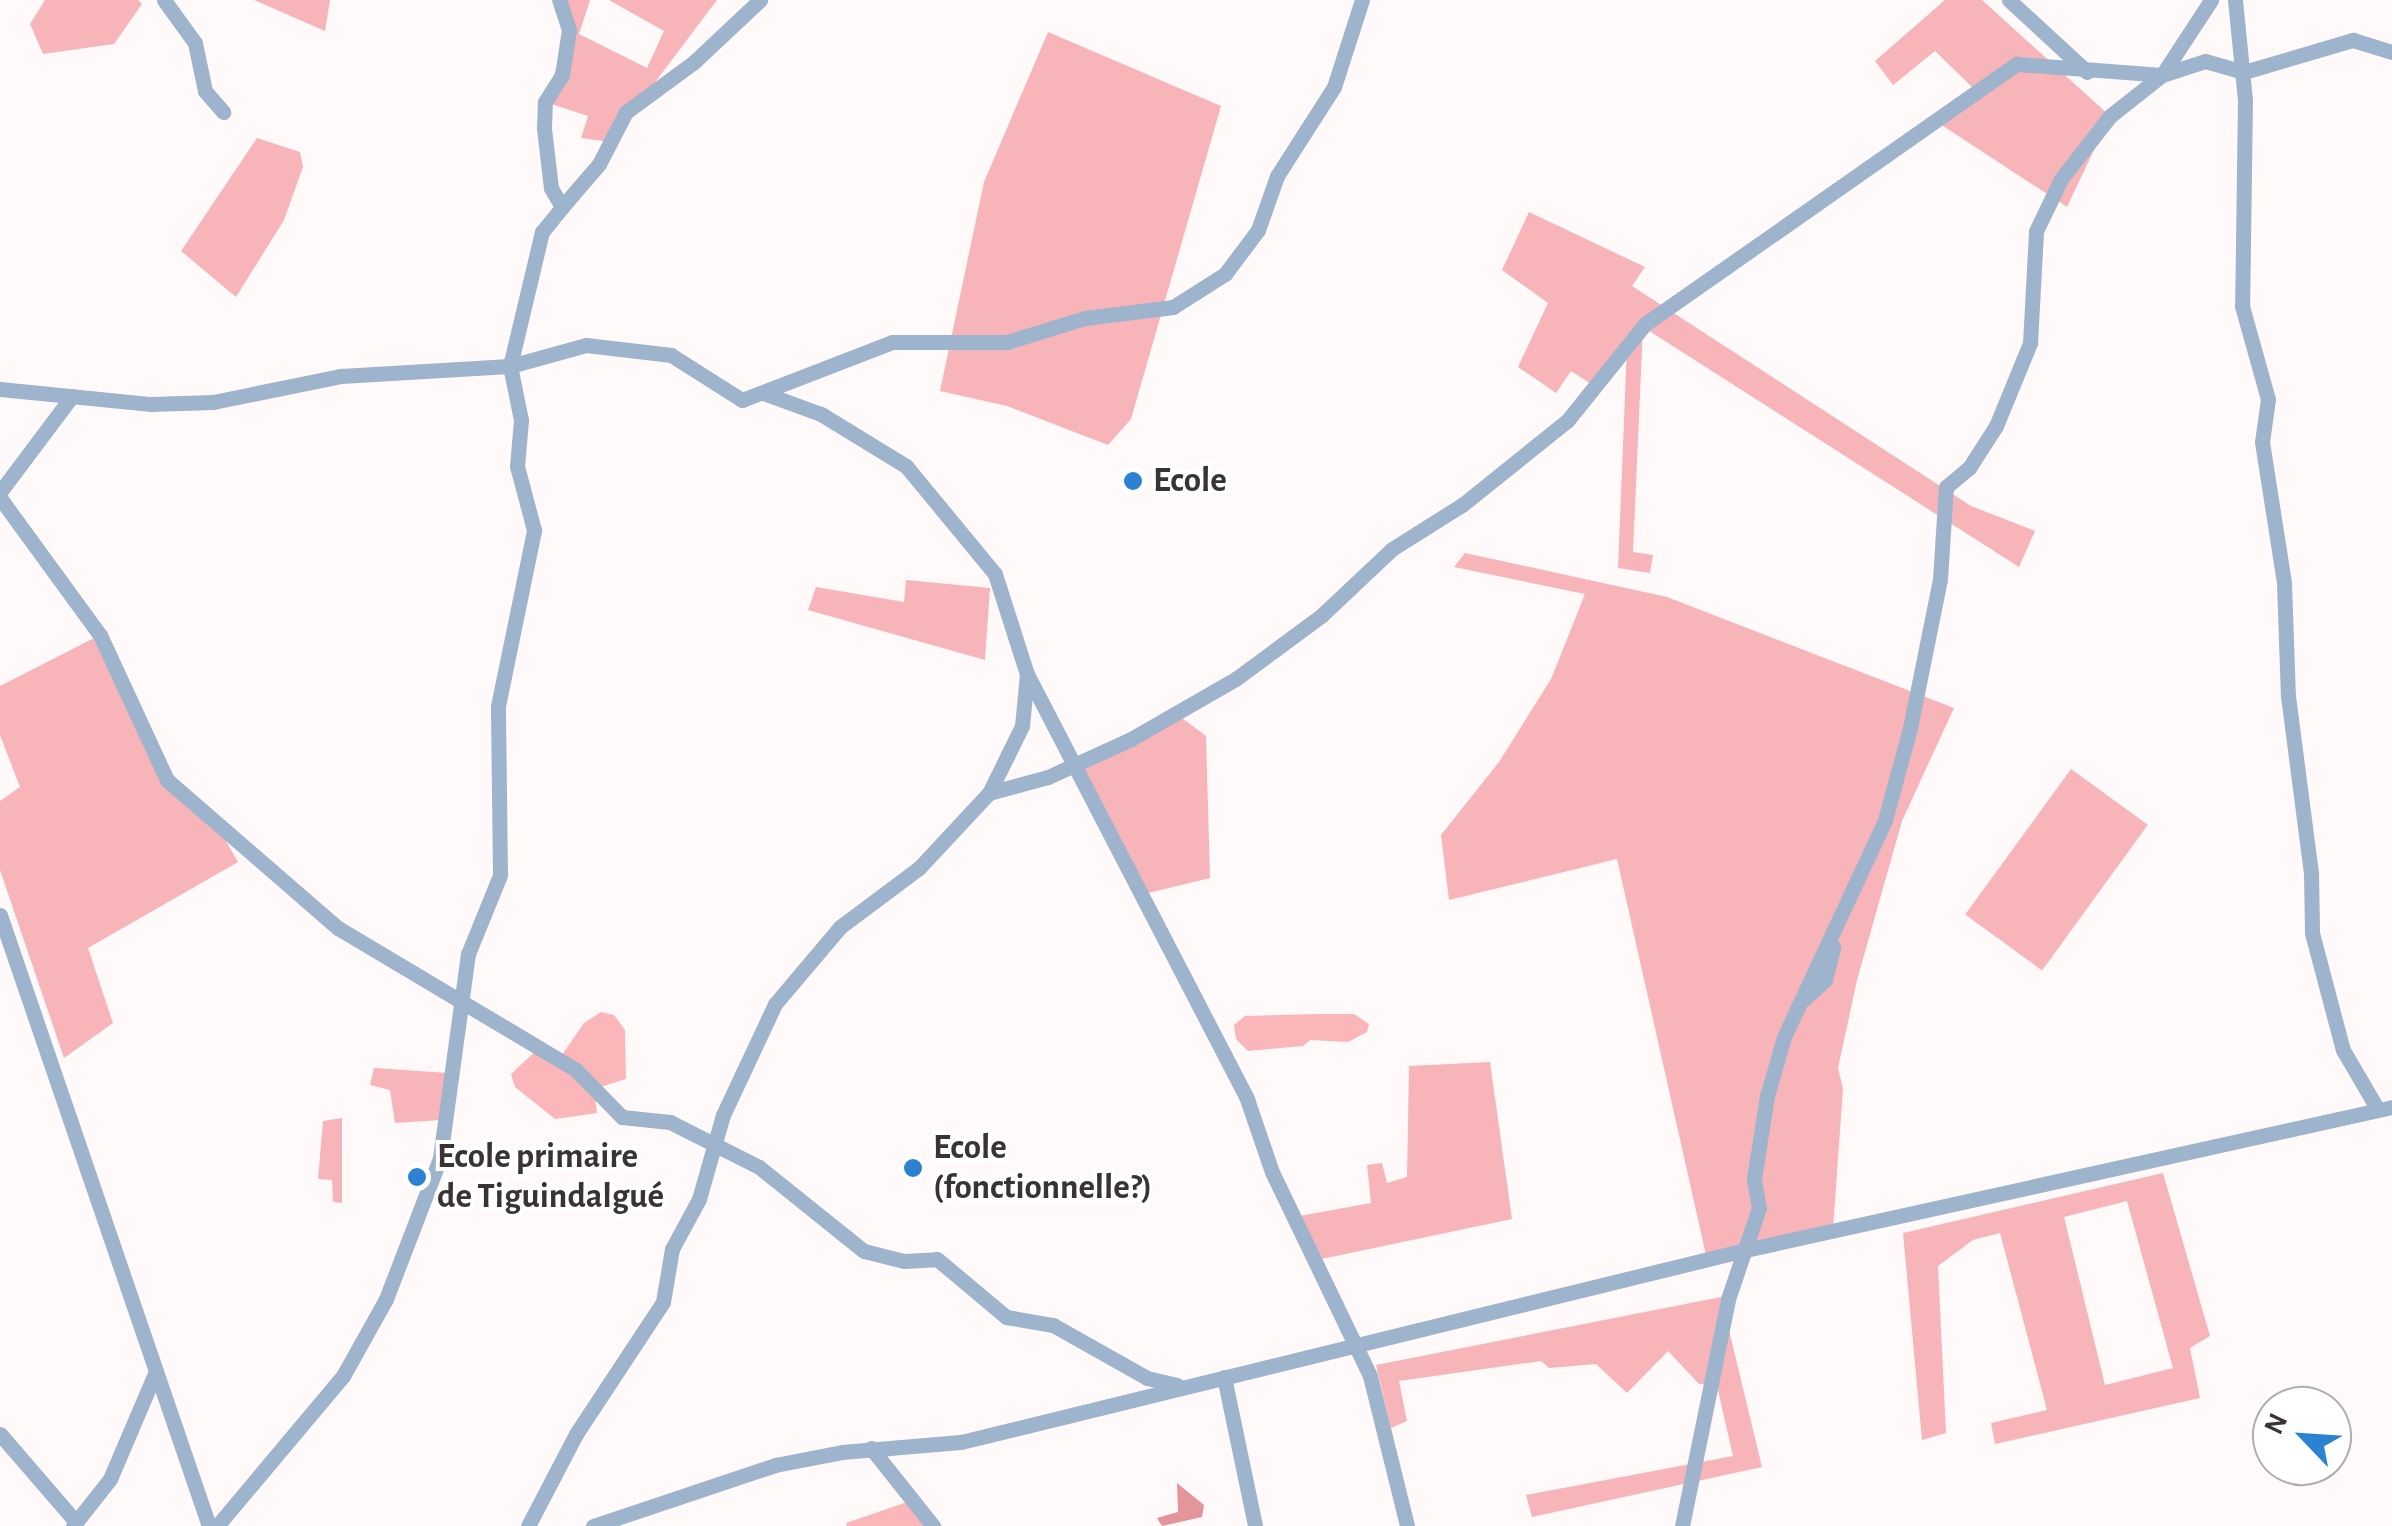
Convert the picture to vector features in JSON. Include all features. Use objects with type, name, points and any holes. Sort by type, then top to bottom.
[{"type":"street","points":[[164,0],[195,43],[205,91],[223,112]]},
{"type":"street","points":[[559,0],[569,30],[562,75],[545,102],[544,128],[551,188],[562,207]]},
{"type":"street","points":[[213,1526],[254,1476],[317,1413],[386,1299],[440,1158],[468,954],[500,875],[498,706],[534,530],[518,466],[522,420],[510,366],[542,232],[599,164],[626,112],[694,62],[760,0]]},
{"type":"street","points":[[0,389],[213,402],[367,373],[510,366],[586,345],[671,355],[742,400],[892,342],[1007,342],[1084,318],[1174,307],[1205,291],[1258,230],[1277,176],[1334,88],[1362,0]]},
{"type":"street","points":[[2009,0],[2087,72]]},
{"type":"street","points":[[1682,1526],[1708,1380],[1742,1251],[1759,1208],[1754,1179],[1766,1096],[1798,1005],[1885,820],[1910,728],[1940,578],[1946,486],[1969,468],[1996,426],[2030,343],[2039,220],[2088,138],[2162,76],[2211,0]]},
{"type":"street","points":[[593,1526],[775,1466],[870,1448],[961,1442],[1742,1251],[2385,1108],[2343,1050],[2312,933],[2311,873],[2288,696],[2284,583],[2262,442],[2268,399],[2242,306],[2244,72],[2236,0]]},
{"type":"street","points":[[989,793],[1131,740],[1276,650],[1392,550],[1462,506],[1567,421],[1644,324],[1982,85],[2027,62],[2087,72],[2162,76],[2206,61],[2244,72],[2353,40],[2392,52]]},
{"type":"street","points":[[762,394],[821,414],[885,450],[927,486],[995,574],[1027,674],[1162,928],[1206,1030],[1238,1080],[1272,1172],[1357,1347],[1406,1526]]},
{"type":"street","points":[[72,396],[0,495],[100,635],[167,780],[338,928],[418,972],[460,1006],[576,1070],[622,1117],[670,1122],[759,1167],[864,1251],[904,1261],[936,1259],[1006,1317],[1053,1325],[1146,1378],[1191,1386]]},
{"type":"street","points":[[528,1526],[576,1434],[662,1302],[672,1249],[699,1199],[713,1147],[775,1004],[840,927],[919,868],[989,793],[1022,726],[1027,674]]},
{"type":"street","points":[[0,916],[156,1372],[213,1526]]},
{"type":"street","points":[[0,1434],[74,1524],[110,1479],[156,1372]]},
{"type":"street","points":[[1224,1377],[1255,1526]]},
{"type":"street","points":[[870,1448],[933,1526]]},
{"type":"shaded area","points":[[45,0],[138,0],[142,4],[114,44],[43,54],[30,24]]},
{"type":"shaded area","points":[[254,0],[330,0],[325,31]]},
{"type":"shaded area","points":[[559,0],[590,0],[579,34],[647,68],[664,31],[609,0],[717,0],[610,142],[581,138],[588,116],[545,102],[569,30]]},
{"type":"shaded area","points":[[1945,0],[1982,0],[2110,116],[2067,207],[1931,118],[1972,87],[1935,51],[1893,85],[1875,61]]},
{"type":"shaded area","points":[[1048,32],[1221,106],[1131,419],[1108,445],[1007,406],[940,391],[984,182]]},
{"type":"shaded area","points":[[257,138],[300,152],[303,167],[284,220],[236,297],[181,251]]},
{"type":"shaded area","points":[[1529,212],[1645,267],[1632,286],[1971,506],[2035,531],[2019,567],[1643,327],[1633,552],[1653,555],[1650,573],[1618,568],[1627,346],[1591,384],[1571,371],[1556,393],[1518,367],[1548,303],[1502,270]]},
{"type":"shaded area","points":[[1465,553],[1667,597],[1954,708],[1902,821],[1857,980],[1838,1068],[1843,1089],[1833,1228],[1706,1255],[1617,859],[1449,900],[1441,835],[1499,762],[1551,679],[1585,594],[1454,567]]},
{"type":"shaded area","points":[[906,580],[990,588],[985,660],[808,610],[816,587],[904,602]]},
{"type":"shaded area","points":[[100,635],[167,780],[214,820],[238,862],[88,948],[113,1023],[64,1058],[0,870],[0,801],[20,787],[0,735],[0,686]]},
{"type":"shaded area","points":[[1174,712],[1206,736],[1210,878],[1144,894],[1073,765]]},
{"type":"shaded area","points":[[2071,769],[2148,825],[2042,970],[1965,915]]},
{"type":"shaded area","points":[[601,1012],[614,1015],[625,1030],[626,1079],[594,1089],[597,1113],[555,1119],[515,1087],[511,1074],[539,1048],[559,1059],[584,1023]]},
{"type":"shaded area","points":[[1354,1014],[1369,1024],[1367,1032],[1348,1042],[1310,1040],[1303,1046],[1248,1051],[1236,1039],[1234,1025],[1245,1016]]},
{"type":"shaded area","points":[[1490,1062],[1512,1219],[1317,1260],[1294,1217],[1371,1203],[1367,1165],[1382,1163],[1387,1183],[1407,1177],[1409,1066]]},
{"type":"shaded area","points":[[374,1068],[448,1073],[441,1120],[395,1123],[390,1090],[370,1085]]},
{"type":"shaded area","points":[[342,1118],[342,1203],[333,1202],[332,1180],[318,1179],[323,1121]]},
{"type":"shaded area","points":[[2163,1173],[2210,1336],[2190,1348],[2200,1398],[1995,1444],[1991,1423],[2047,1410],[2000,1233],[1973,1240],[1938,1266],[1946,1433],[1922,1440],[1903,1233]],"holes":[[[2127,1201],[2173,1368],[2105,1385],[2064,1217]]]},
{"type":"shaded area","points":[[1721,1297],[1762,1467],[1532,1517],[1526,1495],[1733,1456],[1717,1386],[1699,1384],[1668,1351],[1627,1393],[1596,1364],[1549,1368],[1541,1361],[1399,1381],[1407,1421],[1391,1428],[1376,1365]]},
{"type":"shaded area","points":[[1177,1483],[1204,1505],[1202,1517],[1162,1526],[1157,1518],[1178,1512]]},
{"type":"shaded area","points":[[916,1499],[933,1526],[847,1526],[846,1523]]},
{"type":"place","name":"Ecole","points":[[1133,481]]},
{"type":"place","name":"Ecole (fonctionnelle?)","points":[[913,1168]]},
{"type":"place","name":"Ecole primaire de Tiguindalgué","points":[[417,1177]]}]
